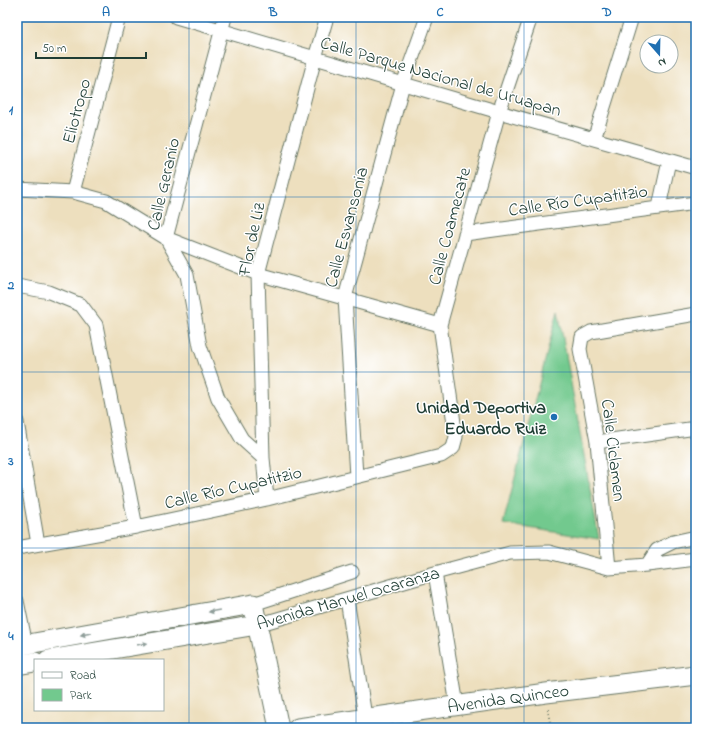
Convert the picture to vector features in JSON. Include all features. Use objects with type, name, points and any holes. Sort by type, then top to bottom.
[{"type":"street","name":"Eliotropo","points":[[73,192],[120,17]]},
{"type":"street","name":"Calle Parque Nacional de Uruapan","points":[[176,17],[499,112],[669,160],[696,166]]},
{"type":"street","name":"Calle Geranio","points":[[225,17],[166,238],[187,275],[200,346],[218,398],[242,439],[263,458]]},
{"type":"street","name":"Flor de Liz","points":[[267,499],[263,458],[258,274],[327,17]]},
{"type":"street","name":"Calle Esvansonia","points":[[356,476],[345,298],[404,84],[427,17]]},
{"type":"street","name":"Calle Coamecate","points":[[453,448],[456,437],[440,325],[499,112],[531,17]]},
{"type":"street","points":[[594,139],[632,17]]},
{"type":"street","points":[[659,207],[669,160]]},
{"type":"street","points":[[17,189],[73,192],[106,201],[166,238],[258,274],[440,325]]},
{"type":"street","name":"Calle Río Cupatitzio","points":[[465,234],[696,203]]},
{"type":"street","points":[[17,286],[49,292],[81,305],[96,325],[136,527]]},
{"type":"street","name":"Calle Ciclamen","points":[[609,568],[597,442],[580,349],[582,337],[591,332],[696,314]]},
{"type":"street","points":[[17,422],[38,544]]},
{"type":"street","points":[[597,442],[696,428]]},
{"type":"street","name":"Calle Río Cupatitzio","points":[[17,548],[136,527],[267,499],[441,456],[453,448]]},
{"type":"street","points":[[648,565],[657,550],[673,542],[696,538]]},
{"type":"street","name":"Avenida Manuel Ocaranza","points":[[54,659],[257,625],[435,573],[510,553],[549,552],[609,568],[696,559]]},
{"type":"street","name":"Avenida Manuel Ocaranza","points":[[21,645],[253,604],[352,572]]},
{"type":"street","points":[[435,573],[457,705]]},
{"type":"street","points":[[347,599],[365,717]]},
{"type":"street","points":[[17,601],[21,645]]},
{"type":"street","points":[[253,604],[279,728]]},
{"type":"street","points":[[17,665],[34,662]]},
{"type":"street","name":"Avenida Quinceo","points":[[298,728],[365,717],[546,692],[696,675]]},
{"type":"green space","name":"Unidad Deportiva Eduardo Ruiz","points":[[558,310],[599,539],[503,524]]},
{"type":"place","name":"Unidad Deportiva Eduardo Ruiz","points":[[554,417]]}]
